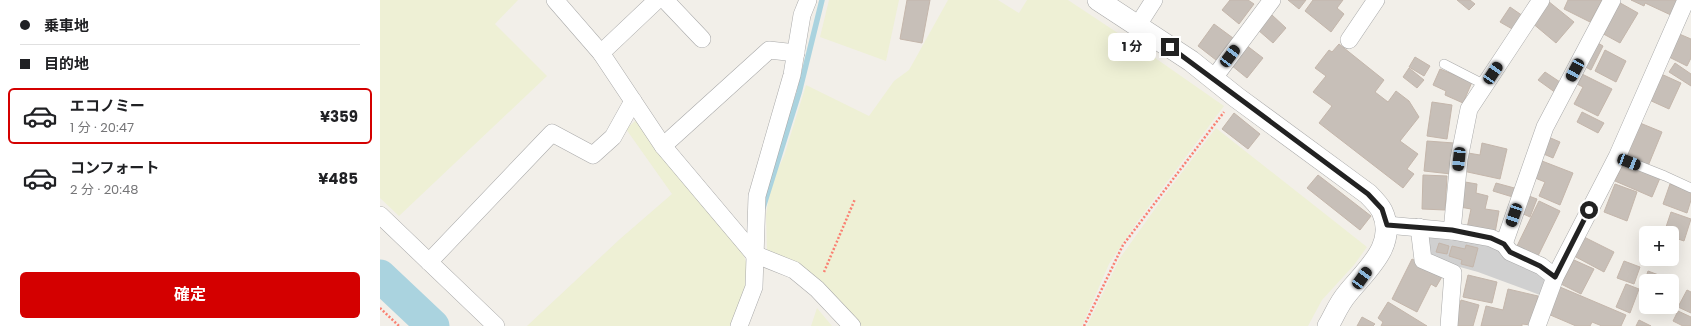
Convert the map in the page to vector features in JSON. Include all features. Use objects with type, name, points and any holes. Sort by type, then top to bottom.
[{"type":"street","points":[[555,0],[601,53],[663,146],[754,254],[794,270],[817,289],[852,326]]},
{"type":"street","points":[[739,326],[754,288],[757,196],[792,75],[802,15],[808,0]]},
{"type":"street","points":[[1098,0],[1192,62],[1236,97],[1368,194],[1382,209],[1387,225],[1386,238],[1379,254],[1362,278],[1346,294],[1328,326]]},
{"type":"street","points":[[1138,25],[1154,0]]},
{"type":"street","points":[[1213,79],[1272,0]]},
{"type":"street","points":[[1349,40],[1376,0]]},
{"type":"street","points":[[1452,230],[1459,159],[1468,109],[1541,0]]},
{"type":"street","points":[[1504,244],[1545,127],[1612,0]]},
{"type":"street","points":[[1542,325],[1555,277],[1616,158],[1686,0]]},
{"type":"street","points":[[601,53],[655,1],[702,39]]},
{"type":"street","points":[[663,146],[769,50],[796,53]]},
{"type":"street","points":[[429,262],[552,134],[593,155],[613,137],[633,101]]},
{"type":"street","points":[[380,215],[496,326]]},
{"type":"street","points":[[1387,225],[1452,230],[1491,238],[1504,244],[1510,252],[1540,266],[1555,277]]},
{"type":"street","points":[[1418,227],[1423,260],[1453,273],[1449,326]]},
{"type":"lane","points":[[1444,64],[1484,85]]},
{"type":"lane","points":[[1616,158],[1665,176],[1691,188]]},
{"type":"path","points":[[1084,326],[1123,245],[1236,97]]},
{"type":"path","points":[[817,289],[855,199]]},
{"type":"path","points":[[380,308],[399,326]]},
{"type":"shaded area","points":[[1425,230],[1489,242],[1548,277],[1540,295],[1478,272],[1431,259]]},
{"type":"green space","points":[[380,0],[518,0],[495,24],[547,76],[399,216],[380,198]]},
{"type":"green space","points":[[829,0],[899,0],[886,61],[820,37]]},
{"type":"green space","points":[[948,0],[998,0],[1019,13],[1027,0],[1068,0],[1224,106],[1137,222],[1109,264],[1082,326],[860,326],[767,252],[766,215],[771,184],[784,156],[806,85],[869,116],[894,81],[909,70]]},
{"type":"green space","points":[[640,117],[744,256],[748,268],[745,286],[733,326],[527,326],[620,239],[672,194],[626,129]]},
{"type":"green space","points":[[1216,128],[1367,247],[1354,265],[1322,300],[1308,326],[1087,326],[1120,258],[1167,192]]},
{"type":"green space","points":[[817,308],[832,326],[811,326]]},
{"type":"building","points":[[907,0],[930,0],[922,43],[900,39]]},
{"type":"building","points":[[1230,0],[1248,0],[1254,4],[1239,24],[1222,10]]},
{"type":"building","points":[[1288,0],[1306,0],[1299,9]]},
{"type":"building","points":[[1313,0],[1343,0],[1337,8],[1344,14],[1331,32],[1305,11]]},
{"type":"building","points":[[1457,0],[1470,0],[1475,4],[1469,10]]},
{"type":"building","points":[[1568,0],[1602,0],[1590,22],[1564,9]]},
{"type":"building","points":[[1615,0],[1638,13],[1620,43],[1598,31]]},
{"type":"building","points":[[1631,0],[1679,0],[1673,16],[1645,3],[1644,6]]},
{"type":"building","points":[[1548,1],[1574,22],[1556,43],[1531,22]]},
{"type":"building","points":[[1510,7],[1523,16],[1514,30],[1500,22]]},
{"type":"building","points":[[1272,15],[1286,28],[1273,43],[1258,30]]},
{"type":"building","points":[[1214,24],[1233,38],[1216,60],[1198,46]]},
{"type":"building","points":[[1677,33],[1691,39],[1691,58],[1687,66],[1667,56]]},
{"type":"building","points":[[1593,40],[1603,46],[1591,70],[1580,64]]},
{"type":"building","points":[[1339,44],[1384,80],[1375,92],[1388,102],[1396,91],[1409,101],[1419,117],[1400,141],[1418,154],[1407,169],[1414,174],[1403,188],[1319,123],[1332,106],[1313,92],[1326,76],[1315,68],[1329,50],[1332,52]]},
{"type":"building","points":[[1246,45],[1263,58],[1247,78],[1231,65]]},
{"type":"building","points":[[1605,50],[1626,61],[1616,82],[1595,71]]},
{"type":"building","points":[[1415,57],[1430,66],[1424,76],[1409,67]]},
{"type":"building","points":[[1675,63],[1691,74],[1691,86],[1669,72]]},
{"type":"building","points":[[1409,68],[1424,80],[1417,88],[1403,77]]},
{"type":"building","points":[[1440,69],[1472,82],[1463,103],[1445,95],[1446,91],[1433,85]]},
{"type":"building","points":[[1545,72],[1563,84],[1556,93],[1538,80]]},
{"type":"building","points":[[1578,72],[1612,89],[1598,116],[1574,104],[1583,87],[1573,82]]},
{"type":"building","points":[[1659,73],[1681,83],[1669,109],[1647,99]]},
{"type":"building","points":[[1432,102],[1452,105],[1447,139],[1427,136]]},
{"type":"building","points":[[1582,112],[1604,123],[1598,133],[1577,122]]},
{"type":"building","points":[[1234,113],[1260,134],[1248,149],[1222,129]]},
{"type":"building","points":[[1640,123],[1662,132],[1648,166],[1626,157]]},
{"type":"building","points":[[1546,136],[1560,142],[1553,158],[1539,152]]},
{"type":"building","points":[[1427,141],[1454,143],[1451,174],[1424,171]]},
{"type":"building","points":[[1482,143],[1507,149],[1500,179],[1463,171],[1468,153],[1480,155]]},
{"type":"building","points":[[1542,161],[1573,173],[1560,205],[1539,196],[1545,182],[1535,178]]},
{"type":"building","points":[[1624,162],[1660,178],[1652,197],[1615,181]]},
{"type":"building","points":[[1318,175],[1371,216],[1360,230],[1307,188]]},
{"type":"building","points":[[1423,175],[1447,176],[1445,210],[1422,209]]},
{"type":"building","points":[[1465,182],[1477,184],[1476,193],[1488,196],[1485,209],[1499,211],[1495,233],[1467,228],[1471,209],[1460,207]]},
{"type":"building","points":[[1496,183],[1518,189],[1516,198],[1493,191]]},
{"type":"building","points":[[1615,184],[1637,192],[1627,221],[1604,212]]},
{"type":"building","points":[[1670,184],[1691,191],[1691,200],[1687,213],[1663,204]]},
{"type":"building","points":[[1526,195],[1537,199],[1530,217],[1519,212]]},
{"type":"building","points":[[1539,201],[1560,211],[1536,260],[1515,250]]},
{"type":"building","points":[[1671,212],[1691,219],[1684,241],[1679,239],[1679,226],[1666,226]]},
{"type":"building","points":[[1584,237],[1614,252],[1604,272],[1574,256]]},
{"type":"building","points":[[1439,243],[1449,246],[1447,254],[1436,252]]},
{"type":"building","points":[[1466,245],[1478,248],[1473,267],[1461,264],[1462,260],[1449,256],[1452,246],[1465,249]]},
{"type":"building","points":[[1412,259],[1443,275],[1436,287],[1431,284],[1417,312],[1392,299]]},
{"type":"building","points":[[1574,260],[1594,269],[1581,294],[1561,284]]},
{"type":"building","points":[[1624,261],[1640,267],[1634,284],[1617,278]]},
{"type":"building","points":[[1648,271],[1656,274],[1647,274]]},
{"type":"building","points":[[1468,275],[1497,282],[1492,303],[1463,297]]},
{"type":"building","points":[[1626,284],[1639,289],[1630,313],[1616,307]]},
{"type":"building","points":[[1560,287],[1626,315],[1621,326],[1602,326],[1592,322],[1590,326],[1576,326],[1548,314]]},
{"type":"building","points":[[1508,289],[1538,296],[1531,325],[1481,326],[1486,306],[1503,310]]},
{"type":"building","points":[[1687,290],[1691,292],[1691,313],[1679,307]]},
{"type":"building","points":[[1461,300],[1479,305],[1473,326],[1454,326]]},
{"type":"building","points":[[1388,302],[1427,326],[1381,326],[1383,322],[1378,318]]},
{"type":"building","points":[[1679,311],[1691,317],[1691,326],[1683,326],[1673,321],[1676,314],[1679,314]]},
{"type":"building","points":[[1362,317],[1375,324],[1373,326],[1357,326]]},
{"type":"building","points":[[1639,320],[1651,326],[1636,326]]},
{"type":"waterway","points":[[763,208],[799,93],[822,0]]},
{"type":"waterway","points":[[380,276],[433,326]]},
{"type":"route","points":[[1170,47],[1368,194],[1382,209],[1387,225],[1452,230],[1491,238],[1504,244],[1510,252],[1540,266],[1555,277],[1589,210]]}]
